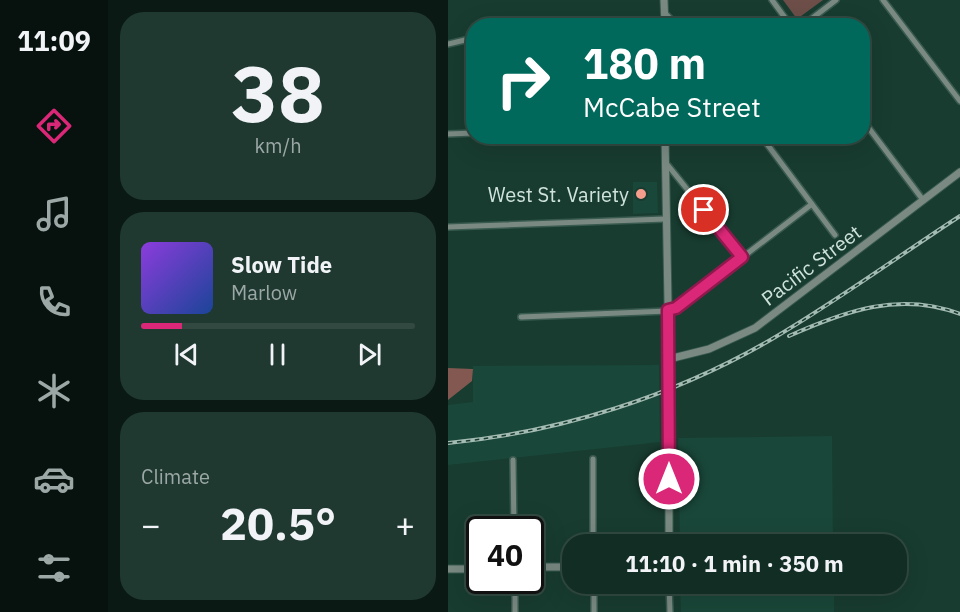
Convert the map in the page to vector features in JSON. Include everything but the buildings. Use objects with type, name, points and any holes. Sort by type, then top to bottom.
[{"type":"street","points":[[664,0],[664,18]]},
{"type":"street","points":[[772,0],[785,18]]},
{"type":"street","points":[[812,18],[836,0]]},
{"type":"street","points":[[883,0],[960,101]]},
{"type":"street","points":[[664,12],[670,18]]},
{"type":"street","points":[[448,44],[464,40]]},
{"type":"street","points":[[870,130],[923,200]]},
{"type":"street","points":[[448,134],[466,133]]},
{"type":"street","points":[[665,144],[669,534]]},
{"type":"street","points":[[767,144],[835,235]]},
{"type":"street","points":[[666,164],[742,257]]},
{"type":"street","name":"Pacific Street","points":[[669,359],[709,349],[755,328],[960,172]]},
{"type":"street","points":[[522,316],[676,308],[812,204]]},
{"type":"street","points":[[448,227],[665,219]]},
{"type":"street","points":[[593,459],[594,534]]},
{"type":"street","points":[[513,460],[514,516]]},
{"type":"street","points":[[544,567],[562,567]]},
{"type":"street","points":[[448,569],[466,568]]},
{"type":"street","points":[[515,594],[515,612]]},
{"type":"street","points":[[594,594],[594,612]]},
{"type":"street","points":[[669,594],[670,612]]},
{"type":"shaded area","points":[[783,0],[823,0],[798,18]]},
{"type":"shaded area","points":[[633,182],[657,182],[658,213],[633,214]]},
{"type":"shaded area","points":[[659,365],[660,442],[448,465],[448,405],[473,402],[473,366]]},
{"type":"shaded area","points":[[448,368],[473,369],[472,381],[448,400]]},
{"type":"shaded area","points":[[832,436],[833,534],[680,534],[678,438]]},
{"type":"shaded area","points":[[680,594],[834,594],[834,612],[681,612]]},
{"type":"railway","points":[[448,443],[490,438],[574,420],[616,408],[696,378],[772,339],[960,216]]},
{"type":"railway","points":[[789,336],[852,312],[894,304],[938,307],[960,314]]},
{"type":"place","name":"West St. Variety","points":[[641,194]]},
{"type":"route","points":[[669,479],[668,310],[676,308],[742,257],[704,210]]}]
